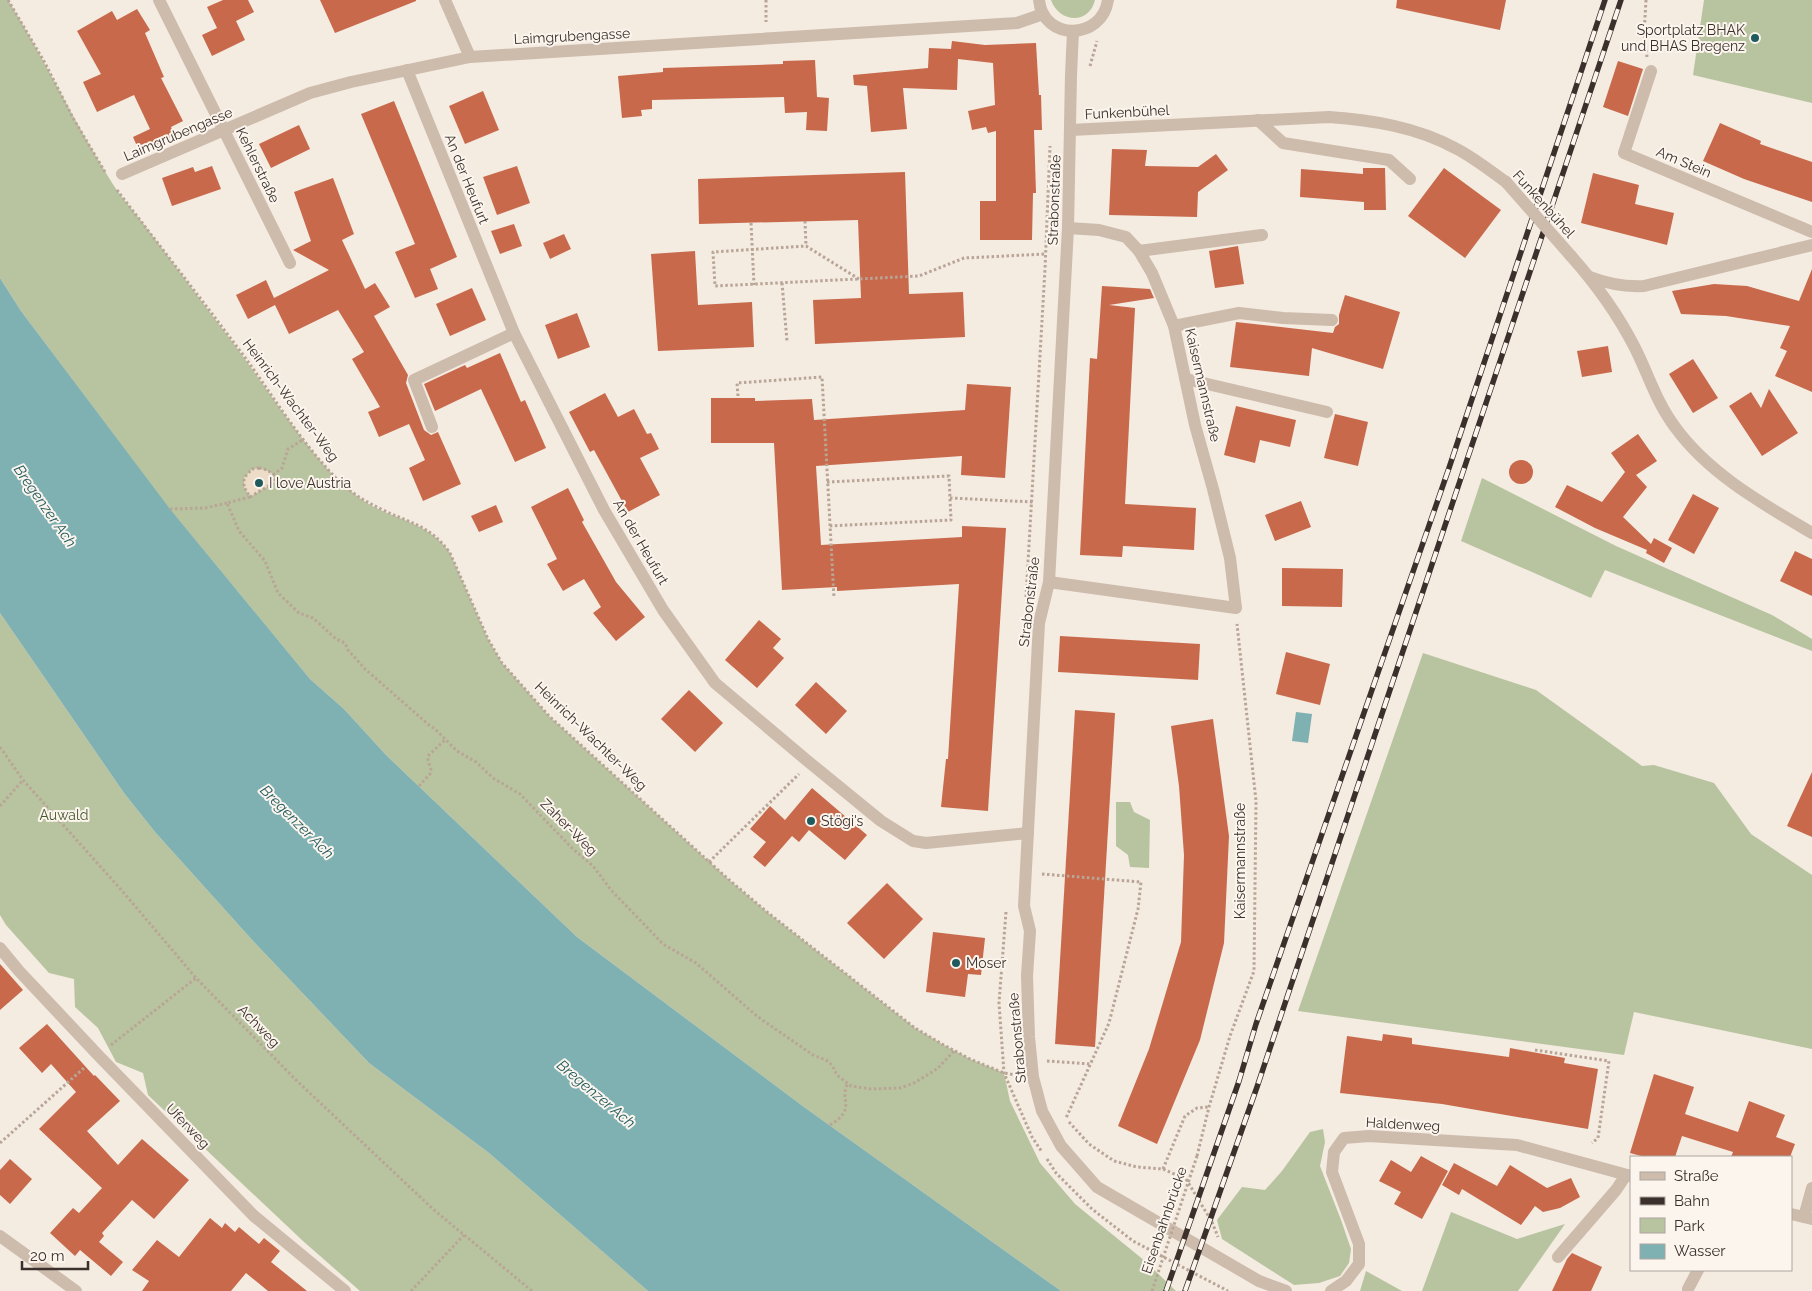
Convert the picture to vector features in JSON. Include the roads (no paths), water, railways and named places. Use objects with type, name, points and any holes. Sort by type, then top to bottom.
[{"type":"street","name":"Kehlerstraße","points":[[159,0],[290,262]]},
{"type":"street","points":[[445,0],[470,57]]},
{"type":"street","points":[[1039,0],[1043,14],[1056,26],[1074,31],[1092,26],[1106,6]]},
{"type":"street","name":"Laimgrubengasse","points":[[122,174],[310,93],[350,82],[470,57],[1017,23],[1043,14]]},
{"type":"street","name":"Strabonstraße","points":[[1074,31],[1071,75],[1067,254],[1049,582],[1039,623],[1024,906],[1030,931],[1027,976],[1029,1037],[1034,1077],[1042,1111],[1061,1146],[1097,1187],[1259,1281],[1286,1291]]},
{"type":"street","name":"An der Heufurt","points":[[406,70],[514,333],[604,510],[663,610],[715,683],[881,821],[913,841],[926,843],[1028,833]]},
{"type":"street","name":"Am Stein","points":[[1651,71],[1624,153],[1812,232]]},
{"type":"street","name":"Funkenbühel","points":[[1071,130],[1329,117],[1398,126],[1454,147],[1506,182],[1590,277],[1633,345],[1666,414],[1698,455],[1729,479],[1812,533]]},
{"type":"street","points":[[1258,120],[1283,143],[1389,160],[1410,179]]},
{"type":"street","name":"Kaisermannstraße","points":[[1049,582],[1236,608],[1230,558],[1195,425],[1174,326],[1152,273],[1140,251],[1126,237],[1099,230],[1068,228]]},
{"type":"street","points":[[1140,251],[1262,235]]},
{"type":"street","points":[[1590,277],[1609,284],[1629,287],[1644,286],[1812,244]]},
{"type":"street","points":[[1174,326],[1239,313],[1283,318],[1332,320]]},
{"type":"street","points":[[432,427],[414,380],[514,333]]},
{"type":"street","points":[[1186,380],[1327,412]]},
{"type":"street","name":"Uferweg","points":[[0,948],[19,971],[98,1055],[254,1216],[346,1291]]},
{"type":"street","name":"Haldenweg","points":[[1331,1291],[1346,1281],[1359,1264],[1360,1244],[1332,1172],[1334,1152],[1344,1138],[1369,1136],[1517,1145],[1628,1175]]},
{"type":"street","points":[[1558,1257],[1628,1175]]},
{"type":"street","points":[[1792,1214],[1808,1218],[1812,1188]]},
{"type":"street","points":[[0,1236],[76,1291]]},
{"type":"street","points":[[1688,1289],[1697,1271]]},
{"type":"water","name":"Bregenzer Ach","points":[[0,278],[21,311],[170,509],[310,679],[344,709],[386,755],[577,937],[804,1107],[1061,1291],[648,1291],[489,1153],[369,1063],[254,942],[155,832],[124,793],[0,613]]},
{"type":"water","points":[[1296,712],[1312,714],[1308,743],[1292,741]]},
{"type":"railway","points":[[1166,1291],[1239,1081],[1256,1024],[1449,468],[1605,0]]},
{"type":"railway","points":[[1185,1291],[1257,1087],[1621,0]]},
{"type":"place","name":"Sportplatz BHAK und BHAS Bregenz","points":[[1755,38]]},
{"type":"place","name":"I love Austria","points":[[259,483]]},
{"type":"place","name":"Stögi's","points":[[811,821]]},
{"type":"place","name":"Moser","points":[[956,963]]},
{"type":"park label","name":"Auwald","points":[[64,815]]}]
